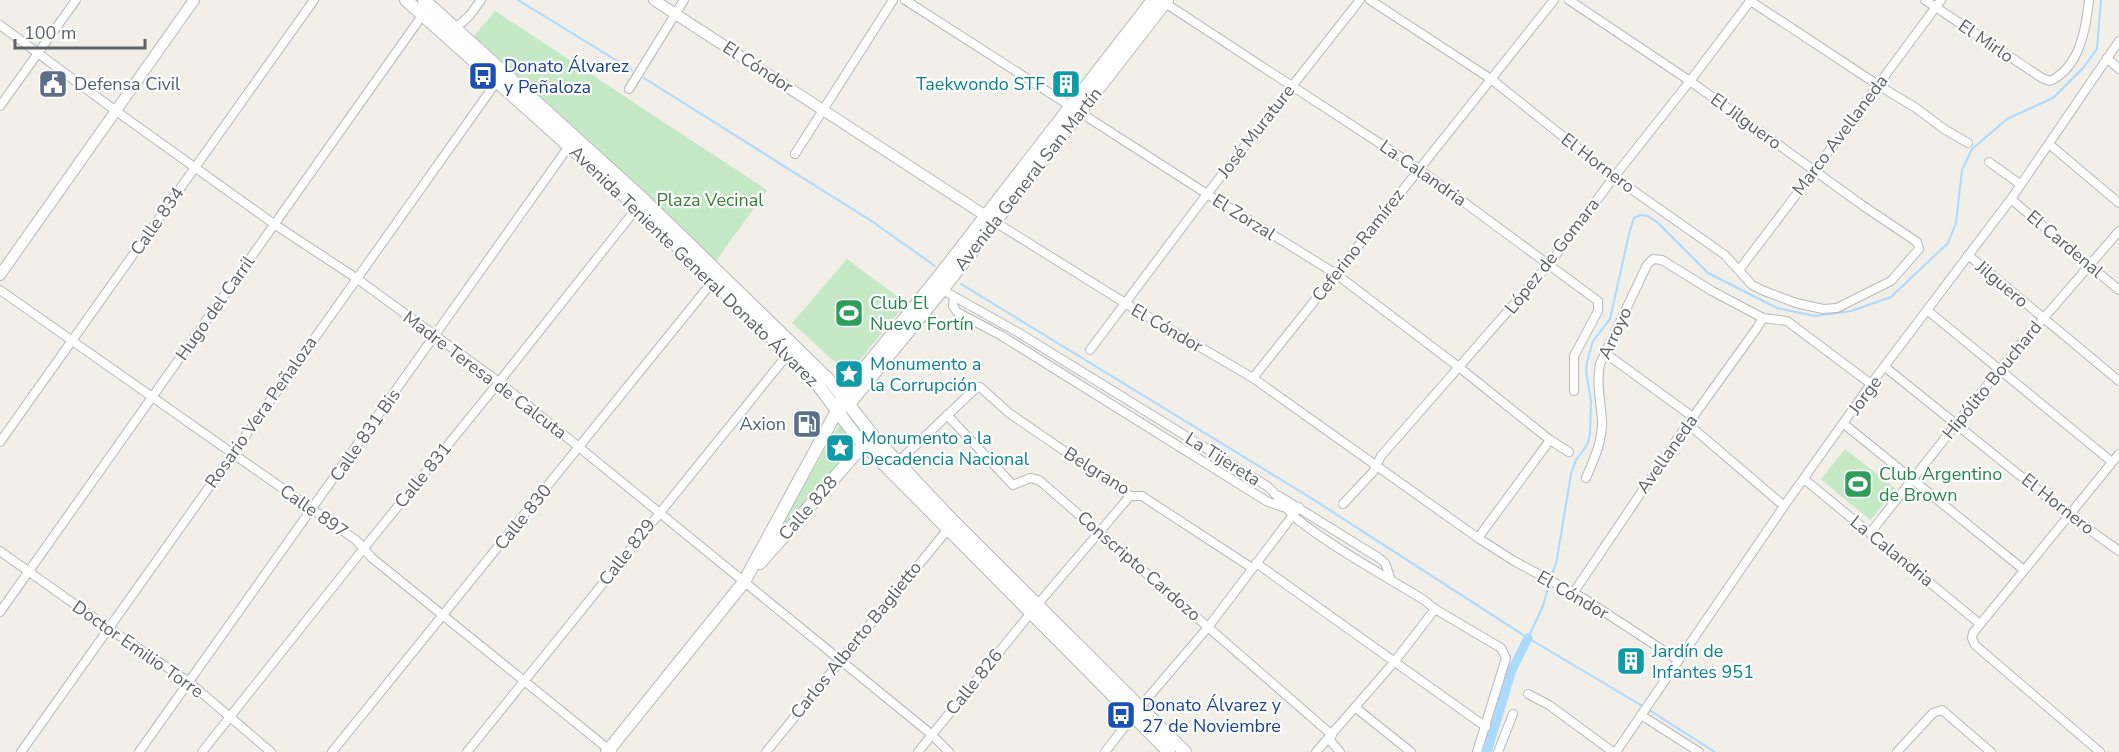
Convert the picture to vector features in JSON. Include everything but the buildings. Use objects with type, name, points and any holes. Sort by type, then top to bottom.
[{"type":"main road","name":"Avenida Teniente General Donato Álvarez","points":[[406,0],[426,6],[455,29],[500,77],[641,204],[843,403],[869,440],[948,529],[1034,608]]},
{"type":"main road","name":"Avenida General San Martín","points":[[610,751],[744,582],[843,403],[938,287],[1161,1]]},
{"type":"main road","name":"Avenida Teniente General Donato Álvarez","points":[[426,6],[569,146],[641,204],[713,281],[812,377],[843,403]]},
{"type":"main road","name":"Avenida Teniente General Donato Álvarez","points":[[869,440],[898,462],[1034,608],[1137,712],[1185,752]]},
{"type":"main road","name":"Calle 828","points":[[744,582],[869,440]]},
{"type":"main road","name":"Avenida Teniente General Donato Álvarez","points":[[1137,712],[1169,752]]},
{"type":"street","points":[[0,106],[76,0]]},
{"type":"street","points":[[0,274],[194,0]]},
{"type":"street","name":"Calle 834","points":[[0,442],[314,0]]},
{"type":"street","points":[[455,29],[470,15],[481,0]]},
{"type":"street","name":"El Cóndor","points":[[654,0],[991,219],[1125,303],[1253,378],[1478,538],[1535,573],[1574,592],[1678,660]]},
{"type":"street","points":[[629,89],[684,0]]},
{"type":"street","points":[[795,154],[893,0]]},
{"type":"street","name":"El Zorzal","points":[[905,0],[1336,274],[1550,440],[1569,452]]},
{"type":"street","name":"José Murature","points":[[1090,350],[1207,194],[1360,0]]},
{"type":"street","name":"El Hornero","points":[[1370,0],[1491,79],[1614,177],[1725,255],[1752,285],[1796,303],[1831,309]]},
{"type":"street","name":"Ceferino Ramírez","points":[[1253,378],[1554,0]]},
{"type":"street","name":"El Jilguero","points":[[1569,0],[1690,81],[1917,242],[1919,246],[1886,285],[1831,309]]},
{"type":"street","points":[[1750,0],[1968,143]]},
{"type":"street","name":"López de Gomara","points":[[1343,504],[1373,472],[1381,456],[1549,264],[1750,0]]},
{"type":"street","name":"El Mirlo","points":[[1925,0],[1938,4],[2047,80],[2059,76],[2075,56],[2084,36],[2090,0]]},
{"type":"street","name":"La Calandria","points":[[1161,1],[1419,169],[1598,301],[1600,305],[1598,311],[1574,356],[1574,391]]},
{"type":"street","name":"Marco Avellaneda","points":[[1739,270],[1938,4]]},
{"type":"street","name":"Hugo del Carril","points":[[0,612],[426,6]]},
{"type":"street","name":"Madre Teresa de Calcuta","points":[[0,25],[116,111],[196,166],[274,224],[356,278],[499,382],[840,659],[932,735],[949,752]]},
{"type":"street","name":"Jorge","points":[[1614,752],[1784,506],[1871,384],[2010,199],[2119,41]]},
{"type":"street","points":[[2107,58],[2119,69]]},
{"type":"street","name":"Rosario Vera Peñaloza","points":[[21,752],[500,77]]},
{"type":"street","points":[[2049,144],[2119,203]]},
{"type":"street","name":"Calle 831 Bis","points":[[139,752],[569,146]]},
{"type":"street","name":"El Cardenal","points":[[1989,162],[2020,184]]},
{"type":"street","name":"El Cardenal","points":[[2010,199],[2119,290]]},
{"type":"street","name":"Calle 831","points":[[202,752],[641,204]]},
{"type":"street","name":"Hipólito Bouchard","points":[[1870,532],[2000,369],[2119,231]]},
{"type":"street","name":"Jilguero","points":[[1968,255],[2119,381]]},
{"type":"street","name":"Arroyo","points":[[1586,478],[1599,447],[1601,435],[1598,378],[1600,364],[1649,262],[1653,259],[1662,260],[1712,291],[1763,318]]},
{"type":"street","name":"Calle 830","points":[[332,752],[713,281]]},
{"type":"street","name":"La Tijereta","points":[[938,287],[1014,330],[1267,486],[1293,516],[1318,535],[1501,648],[1506,658],[1495,687],[1486,727]]},
{"type":"street","name":"Calle 897","points":[[0,290],[356,540],[372,558],[444,614],[610,751]]},
{"type":"street","points":[[954,297],[953,306],[957,312],[1013,343],[1268,502],[1286,508]]},
{"type":"street","points":[[1927,310],[2112,462]]},
{"type":"street","points":[[1763,318],[1787,321],[1871,384]]},
{"type":"street","name":"Avellaneda","points":[[1574,592],[1763,318]]},
{"type":"street","points":[[1013,343],[1014,330]]},
{"type":"street","points":[[1605,353],[1690,421],[1784,506]]},
{"type":"street","name":"Calle 829","points":[[467,752],[788,354]]},
{"type":"street","name":"El Hornero","points":[[1885,367],[2069,515],[2119,550]]},
{"type":"street","points":[[1091,392],[1099,382]]},
{"type":"street","name":"Belgrano","points":[[947,415],[976,388],[983,389],[1009,413],[1130,496],[1142,496],[1254,565],[1395,661],[1486,727]]},
{"type":"street","points":[[898,462],[947,415]]},
{"type":"street","name":"Conscripto Cardozo","points":[[947,415],[1013,485],[1030,478],[1039,480],[1209,626],[1330,736],[1340,752]]},
{"type":"street","points":[[1844,424],[2024,570]]},
{"type":"street","points":[[1478,538],[1550,440]]},
{"type":"street","points":[[2100,752],[1975,645],[1972,638],[1980,624],[2119,454]]},
{"type":"street","name":"La Calandria","points":[[1804,479],[1980,624]]},
{"type":"street","points":[[1277,495],[1379,558],[1385,563],[1391,580]]},
{"type":"street","points":[[1034,608],[1130,496]]},
{"type":"street","points":[[1105,752],[1209,626],[1299,507]]},
{"type":"street","name":"Carlos Alberto Baglietto","points":[[766,752],[948,529]]},
{"type":"street","name":"Doctor Emilio Torre","points":[[0,551],[189,682],[271,752]]},
{"type":"street","name":"Calle 826","points":[[918,752],[1034,608]]},
{"type":"street","points":[[1316,752],[1356,708],[1435,609]]},
{"type":"street","points":[[1528,694],[1549,705],[1614,752]]},
{"type":"street","points":[[1356,708],[1411,752]]},
{"type":"street","points":[[1644,710],[1698,752]]},
{"type":"street","points":[[1897,752],[1934,713],[1942,710],[1991,752]]},
{"type":"street","points":[[1498,752],[1513,714]]},
{"type":"street","points":[[1477,752],[1486,727]]},
{"type":"green space","name":"Plaza Vecinal","points":[[495,11],[767,190],[716,261],[605,155],[474,36]]},
{"type":"green space","name":"Club El Nuevo Fortín","points":[[847,259],[906,303],[850,372],[846,372],[792,323]]},
{"type":"green space","points":[[840,423],[857,447],[780,534],[778,531]]},
{"type":"green space","name":"Club Argentino de Brown","points":[[1845,449],[1896,489],[1870,520],[1821,479]]},
{"type":"waterway","points":[[518,0],[632,70]]},
{"type":"waterway","points":[[1551,579],[1557,559],[1571,474],[1576,460],[1587,445],[1590,434],[1591,401],[1586,371],[1587,362],[1593,341],[1610,319],[1634,218],[1640,215],[1648,216],[1658,223],[1708,273],[1777,308],[1815,316],[1851,311],[1891,297],[1948,243],[1956,223],[1962,170],[1972,149],[2007,119],[2053,98],[2083,68],[2097,49],[2101,0]]},
{"type":"waterway","points":[[644,78],[873,222],[935,266]]},
{"type":"waterway","points":[[961,284],[1311,498],[1528,638],[1644,707]]},
{"type":"waterway","points":[[1528,638],[1543,606],[1549,584]]},
{"type":"waterway","points":[[1487,752],[1512,670],[1528,638]]},
{"type":"waterway","points":[[1649,710],[1715,752]]},
{"type":"place","name":"Donato Álvarez y Peñaloza","points":[[483,76]]},
{"type":"place","name":"Defensa Civil","points":[[53,84]]},
{"type":"place","name":"Taekwondo STF","points":[[1066,84]]},
{"type":"place","name":"Club El Nuevo Fortín","points":[[849,313]]},
{"type":"place","name":"Monumento a la Corrupción","points":[[849,374]]},
{"type":"place","name":"Axion","points":[[807,424]]},
{"type":"place","name":"Monumento a la Decadencia Nacional","points":[[840,448]]},
{"type":"place","name":"Club Argentino de Brown","points":[[1858,484]]},
{"type":"place","name":"Jardín de Infantes 951","points":[[1631,661]]},
{"type":"place","name":"Donato Álvarez y 27 de Noviembre","points":[[1121,715]]}]
